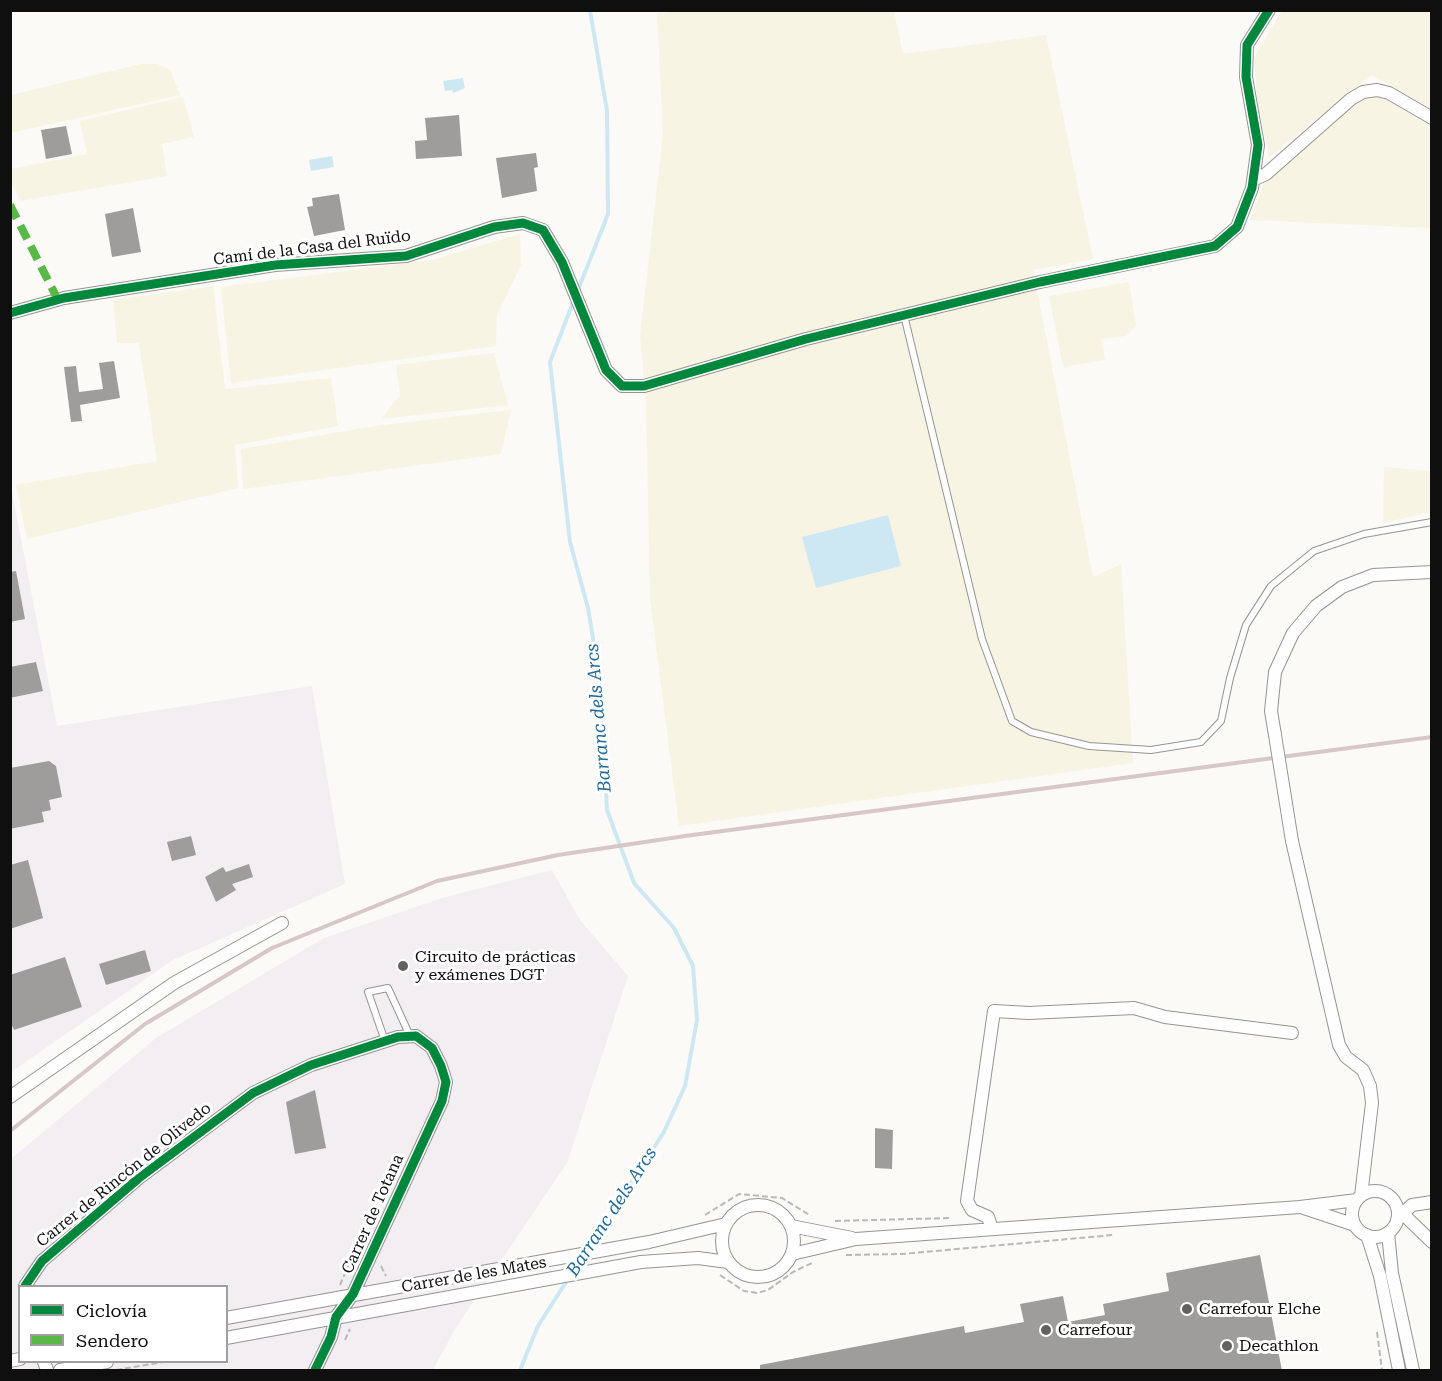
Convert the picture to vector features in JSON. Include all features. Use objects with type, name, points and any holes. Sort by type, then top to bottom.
[{"type":"street","points":[[904,315],[1041,282],[1215,246],[1237,227],[1253,180],[1258,146],[1246,77],[1247,45],[1269,10]]},
{"type":"street","points":[[1253,180],[1266,174],[1351,99],[1363,92],[1377,90],[1389,93],[1431,118]]},
{"type":"street","name":"Camí de la Casa del Ruïdo","points":[[10,313],[64,298],[275,265],[406,256],[494,227],[523,223],[543,230],[562,262],[593,344],[606,370],[622,386],[644,386],[806,339],[904,315]]},
{"type":"street","points":[[1355,1225],[1352,1214],[1359,1198],[1366,1164],[1372,1103],[1370,1086],[1363,1070],[1346,1057],[1339,1045],[1292,842],[1271,711],[1275,672],[1293,633],[1316,606],[1342,587],[1373,575],[1431,572]]},
{"type":"street","points":[[10,1097],[174,983],[282,923]]},
{"type":"street","points":[[992,1229],[988,1217],[972,1210],[967,1201],[994,1011],[1029,1013],[1134,1008],[1165,1017],[1292,1033]]},
{"type":"street","name":"Carrer de Rincón de Olivedo","points":[[26,1285],[42,1261],[68,1238],[139,1178],[253,1093],[311,1065],[385,1041],[410,1036]]},
{"type":"street","name":"Carrer de Totana","points":[[315,1371],[336,1317],[353,1294],[442,1101],[446,1082],[441,1066],[432,1048],[416,1036],[410,1036]]},
{"type":"street","points":[[1366,1164],[1375,1191],[1392,1199],[1400,1216],[1431,1242]]},
{"type":"street","points":[[792,1254],[856,1239],[1300,1207],[1359,1198],[1375,1191]]},
{"type":"street","points":[[1300,1207],[1355,1225],[1367,1235],[1378,1237],[1388,1233],[1400,1216],[1412,1205],[1431,1202]]},
{"type":"street","points":[[765,1206],[785,1217],[791,1226],[794,1236],[792,1254],[778,1271],[757,1277],[736,1270],[728,1262],[722,1244],[726,1224],[742,1208],[765,1206]]},
{"type":"street","name":"Carrer de les Mates","points":[[228,1318],[649,1242],[726,1224]]},
{"type":"street","points":[[791,1226],[856,1239]]},
{"type":"street","points":[[1388,1233],[1392,1273],[1413,1369]]},
{"type":"street","points":[[1367,1235],[1380,1276],[1399,1371]]},
{"type":"street","name":"Carrer de les Mates","points":[[228,1338],[641,1262],[698,1258],[728,1262]]},
{"type":"street","points":[[60,1371],[102,1363]]},
{"type":"lane","points":[[904,315],[982,639],[1012,721],[1031,732],[1089,746],[1131,749],[1151,750],[1201,742],[1221,722],[1230,678],[1246,625],[1271,586],[1314,551],[1364,534],[1431,522]]},
{"type":"lane","points":[[385,1041],[368,992],[388,988],[410,1036]]},
{"type":"path","points":[[702,1217],[739,1194],[759,1194],[782,1198],[817,1219]]},
{"type":"path","points":[[834,1221],[834,1235]]},
{"type":"path","points":[[846,1256],[902,1254],[1119,1234]]},
{"type":"path","points":[[330,1287],[341,1285],[358,1243],[381,1254],[383,1274],[390,1277]]},
{"type":"path","points":[[712,1273],[722,1276],[744,1291],[757,1293],[768,1290],[793,1272],[815,1262]]},
{"type":"path","points":[[1376,1324],[1382,1371]]},
{"type":"path","points":[[113,1371],[158,1363]]},
{"type":"shaded area","points":[[683,10],[894,11],[903,54],[1046,35],[1093,259],[1033,270],[1093,577],[1121,564],[1133,763],[679,826],[650,599],[646,399],[640,336],[663,134],[657,14]]},
{"type":"shaded area","points":[[1282,11],[1431,11],[1431,108],[1372,75],[1269,157],[1257,98],[1254,58]]},
{"type":"shaded area","points":[[141,64],[157,64],[170,70],[180,95],[11,133],[11,95]]},
{"type":"shaded area","points":[[183,97],[194,137],[162,144],[167,176],[20,201],[11,181],[11,169],[87,154],[80,121]]},
{"type":"shaded area","points":[[1382,97],[1431,127],[1431,228],[1250,220],[1264,184],[1352,106],[1364,99]]},
{"type":"shaded area","points":[[520,234],[521,265],[497,315],[496,346],[231,383],[221,287],[432,260]]},
{"type":"shaded area","points":[[1129,282],[1136,326],[1126,336],[1101,339],[1105,360],[1063,367],[1049,296]]},
{"type":"shaded area","points":[[213,286],[225,389],[331,378],[338,426],[235,445],[238,488],[27,539],[16,485],[157,461],[139,343],[117,343],[113,300]]},
{"type":"shaded area","points":[[494,353],[508,405],[381,419],[400,395],[396,365]]},
{"type":"shaded area","points":[[511,410],[501,454],[243,489],[241,449],[375,426]]},
{"type":"shaded area","points":[[1384,467],[1431,471],[1431,512],[1383,523]]},
{"type":"shaded area","points":[[11,487],[57,726],[312,686],[345,884],[173,960],[11,1072]]},
{"type":"shaded area","points":[[552,870],[580,920],[628,976],[567,1163],[455,1329],[433,1370],[11,1370],[11,1159],[156,1038],[324,938],[442,898]]},
{"type":"water","points":[[463,78],[465,88],[453,93],[452,90],[445,91],[443,81]]},
{"type":"water","points":[[332,156],[334,167],[311,171],[309,160]]},
{"type":"water","points":[[888,515],[901,566],[816,588],[802,537]]},
{"type":"building","points":[[459,115],[462,156],[416,159],[415,141],[427,140],[425,118]]},
{"type":"building","points":[[66,126],[72,154],[46,159],[41,130]]},
{"type":"building","points":[[536,153],[538,167],[534,168],[537,191],[502,198],[496,158]]},
{"type":"building","points":[[339,194],[345,230],[314,236],[307,207],[313,206],[312,198]]},
{"type":"building","points":[[133,208],[141,252],[112,257],[105,214]]},
{"type":"building","points":[[114,361],[120,398],[80,405],[82,421],[71,422],[64,367],[76,366],[79,392],[103,389],[99,363]]},
{"type":"building","points":[[16,571],[25,619],[10,622],[10,572]]},
{"type":"building","points":[[36,662],[43,691],[10,698],[10,667]]},
{"type":"building","points":[[49,761],[56,766],[62,797],[49,800],[51,810],[42,812],[44,822],[10,829],[10,768]]},
{"type":"building","points":[[191,836],[196,855],[172,861],[167,842]]},
{"type":"building","points":[[28,860],[43,918],[10,929],[10,865]]},
{"type":"building","points":[[249,864],[253,877],[232,884],[236,890],[216,902],[205,877],[223,867],[226,872]]},
{"type":"building","points":[[145,950],[151,971],[106,985],[99,964]]},
{"type":"building","points":[[65,957],[82,1007],[14,1030],[10,1021],[10,975]]},
{"type":"building","points":[[315,1090],[326,1148],[295,1154],[286,1102]]},
{"type":"building","points":[[875,1128],[893,1130],[892,1169],[875,1168]]},
{"type":"building","name":"Carrefour Elche","points":[[1260,1255],[1282,1371],[760,1371],[760,1365],[964,1326],[965,1333],[1024,1322],[1020,1304],[1063,1296],[1068,1322],[1105,1315],[1103,1304],[1169,1291],[1166,1273]]},
{"type":"waterway","name":"Barranc dels Arcs","points":[[578,290],[608,214],[607,111],[590,10]]},
{"type":"waterway","name":"Barranc dels Arcs","points":[[574,300],[550,362],[570,542],[588,608],[601,687],[607,810],[634,883],[674,928],[693,966],[697,1020],[685,1086],[664,1132],[587,1250]]},
{"type":"waterway","name":"Barranc dels Arcs","points":[[574,1270],[583,1256]]},
{"type":"waterway","name":"Barranc dels Arcs","points":[[520,1370],[538,1326],[568,1279]]},
{"type":"railway","points":[[10,1131],[145,1024],[272,948],[437,881],[558,855],[685,836],[1432,737]]},
{"type":"marked path","points":[[10,205],[58,300]]},
{"type":"cycle path","points":[[10,313],[64,298],[275,265],[406,256],[494,227],[523,223],[543,230],[562,262],[606,370],[622,386],[644,386],[806,339],[1040,282],[1215,246],[1237,227],[1252,188],[1258,145],[1246,77],[1247,45],[1269,10]]},
{"type":"cycle path","points":[[26,1285],[42,1261],[139,1178],[253,1093],[311,1065],[398,1037],[416,1036],[432,1048],[441,1066],[446,1082],[442,1101],[353,1294],[336,1317],[331,1337],[315,1370]]},
{"type":"place","name":"Circuito de prácticas y exámenes DGT","points":[[403,966]]},
{"type":"place","name":"Carrefour Elche","points":[[1187,1309]]},
{"type":"place","name":"Carrefour","points":[[1046,1330]]},
{"type":"place","name":"Decathlon","points":[[1227,1346]]}]
